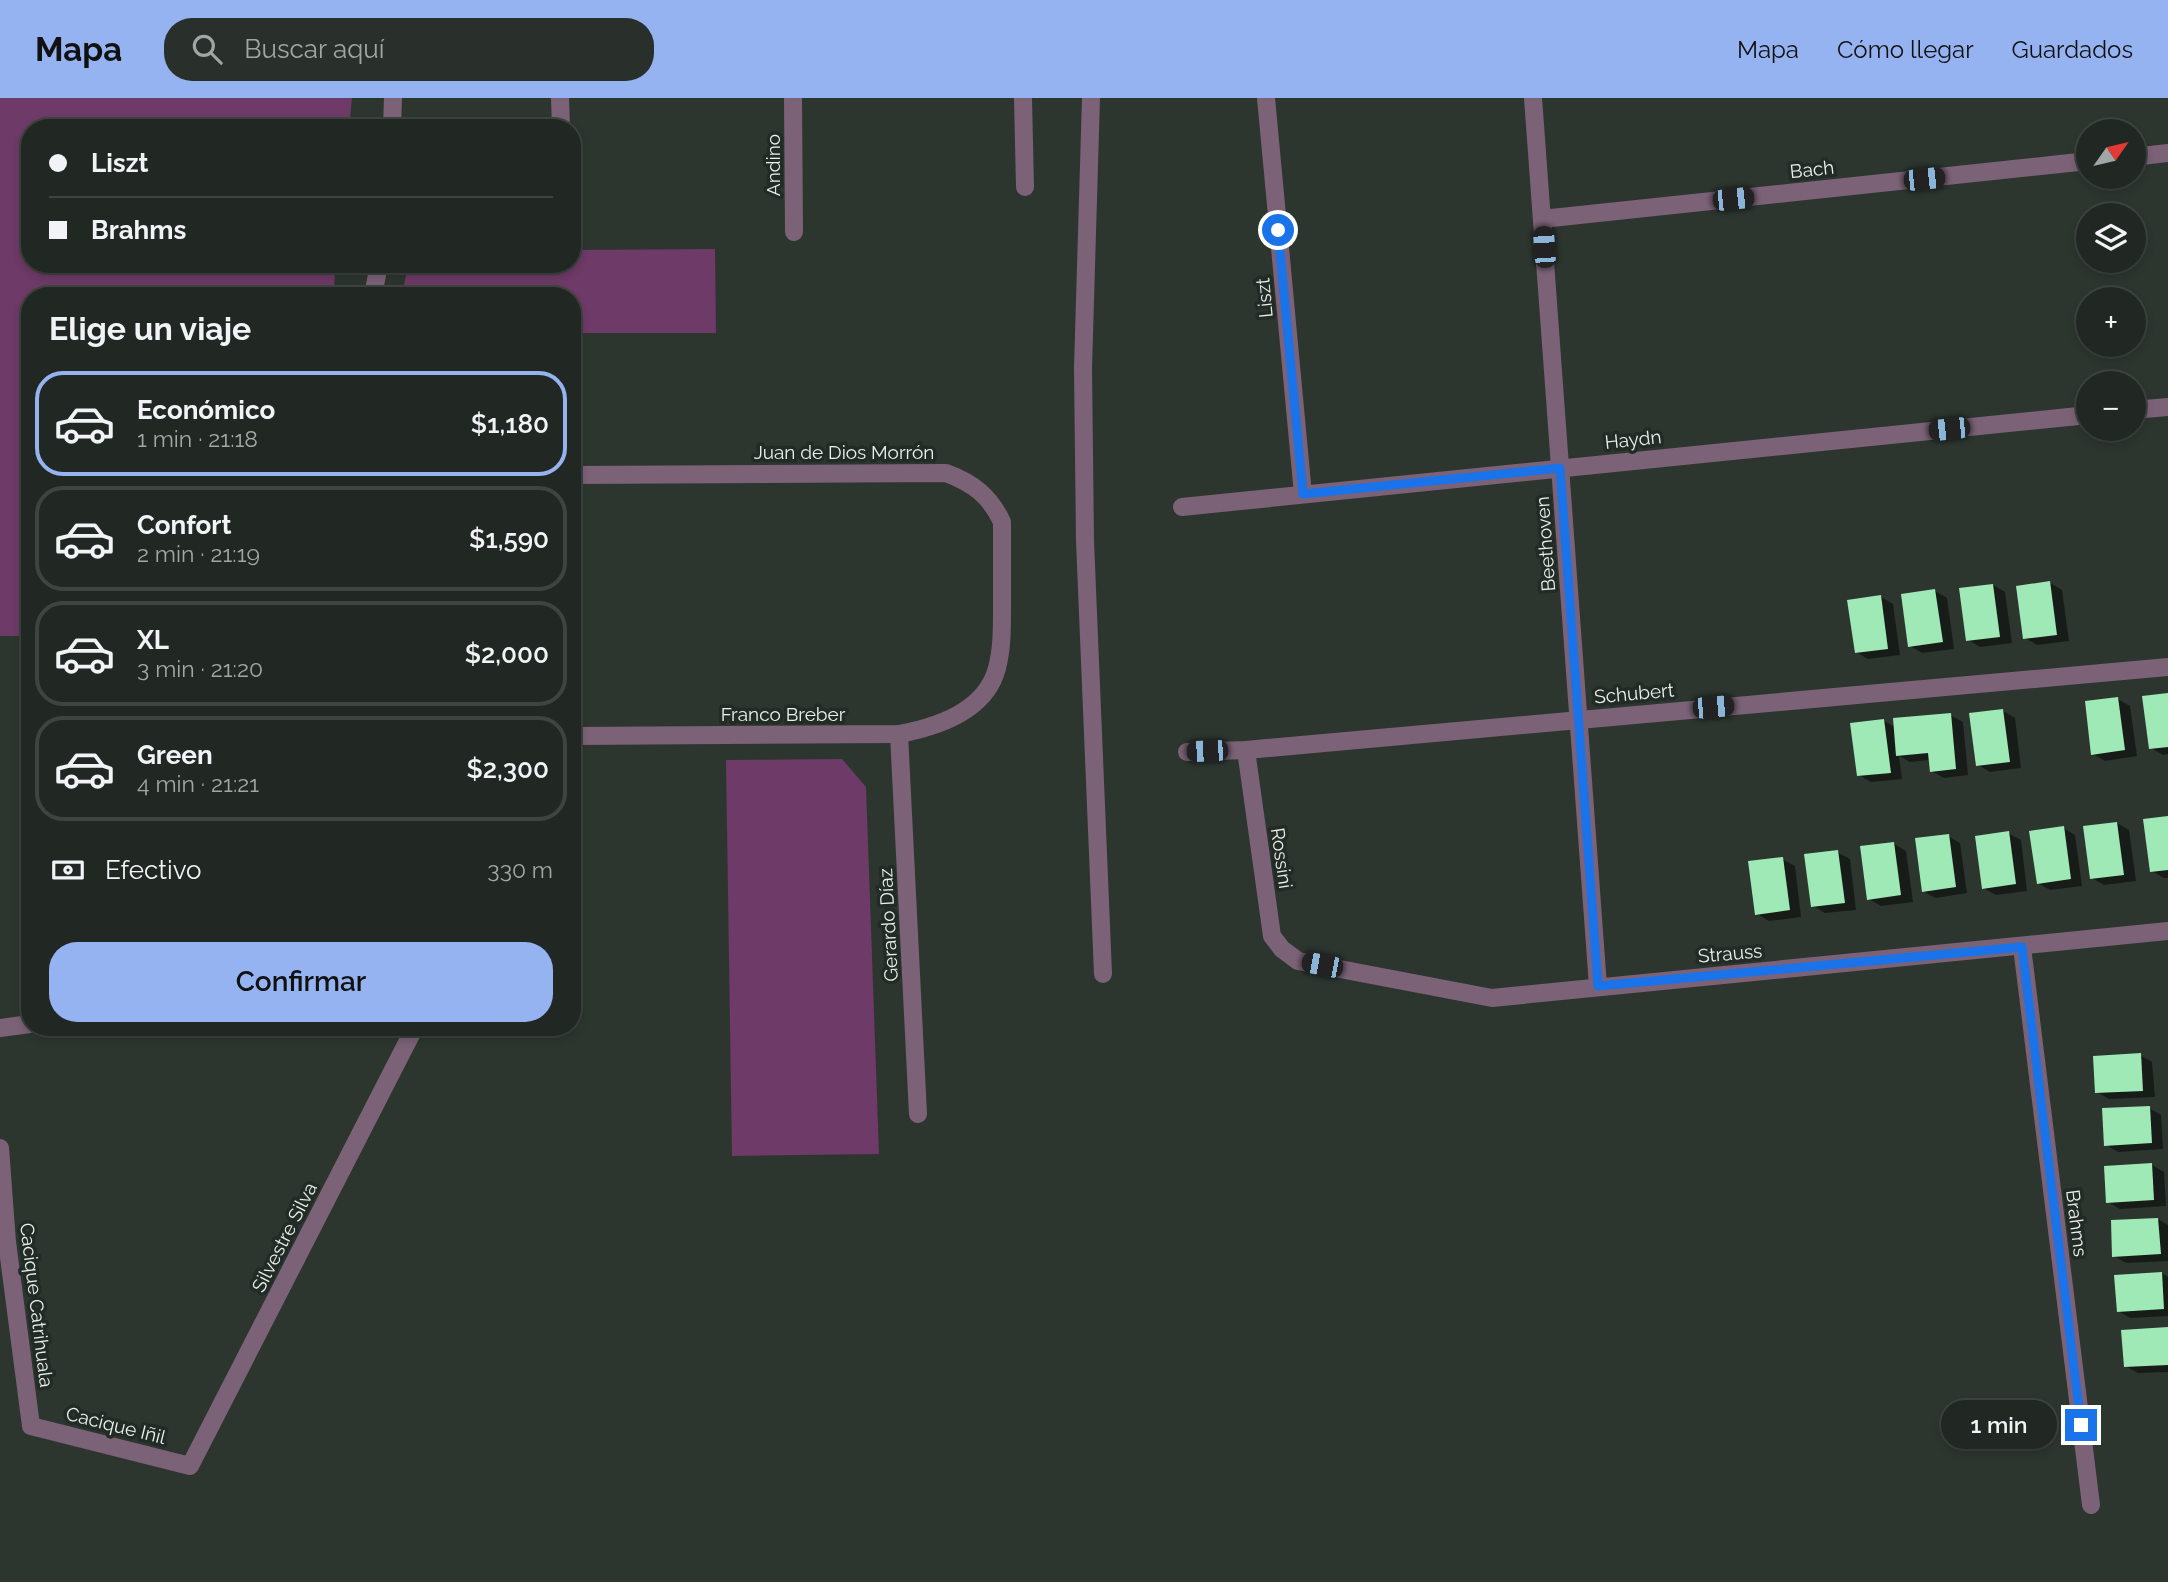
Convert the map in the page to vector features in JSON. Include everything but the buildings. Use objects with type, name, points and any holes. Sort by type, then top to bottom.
[{"type":"street","points":[[392,119],[393,98]]},
{"type":"street","points":[[560,98],[561,119]]},
{"type":"street","name":"Andino","points":[[793,98],[794,232]]},
{"type":"street","points":[[1023,98],[1025,187]]},
{"type":"street","points":[[1091,98],[1083,368],[1085,541],[1103,974]]},
{"type":"street","name":"Liszt","points":[[1266,98],[1303,494]]},
{"type":"street","name":"Beethoven","points":[[1533,98],[1598,986]]},
{"type":"street","points":[[2146,156],[2168,153]]},
{"type":"street","name":"Bach","points":[[1542,219],[2076,162]]},
{"type":"street","points":[[2146,409],[2168,407]]},
{"type":"street","name":"Haydn","points":[[1182,507],[2076,416]]},
{"type":"street","name":"Juan de Dios Morrón","points":[[581,475],[930,472],[946,473],[976,486],[987,496],[1002,522],[1001,646],[997,671],[984,695]]},
{"type":"street","name":"Schubert","points":[[1187,752],[1245,750],[2168,667]]},
{"type":"street","name":"Franco Breber","points":[[581,737],[899,734],[926,729],[950,719],[984,695]]},
{"type":"street","name":"Gerardo Díaz","points":[[899,734],[918,1114]]},
{"type":"street","name":"Rossini","points":[[1245,750],[1272,936],[1298,961]]},
{"type":"street","name":"Strauss","points":[[1298,961],[1492,998],[2168,931]]},
{"type":"street","name":"Brahms","points":[[2022,947],[2091,1504]]},
{"type":"street","points":[[0,1028],[21,1025]]},
{"type":"street","name":"Silvestre Silva","points":[[190,1466],[410,1036]]},
{"type":"street","name":"Cacique Catrihuala","points":[[0,1148],[3,1243],[31,1426]]},
{"type":"street","name":"Cacique Iñil","points":[[31,1426],[190,1466]]},
{"type":"shaded area","points":[[0,98],[352,98],[350,119],[21,119],[21,273],[335,273],[334,287],[21,287],[21,636],[0,636]]},
{"type":"shaded area","points":[[715,249],[716,333],[581,333],[581,287],[404,287],[406,273],[581,273],[581,250]]},
{"type":"shaded area","points":[[842,759],[866,787],[879,1154],[732,1156],[726,760]]},
{"type":"route","points":[[1278,230],[1303,494],[1560,468],[1598,986],[2022,947],[2081,1425]]}]
